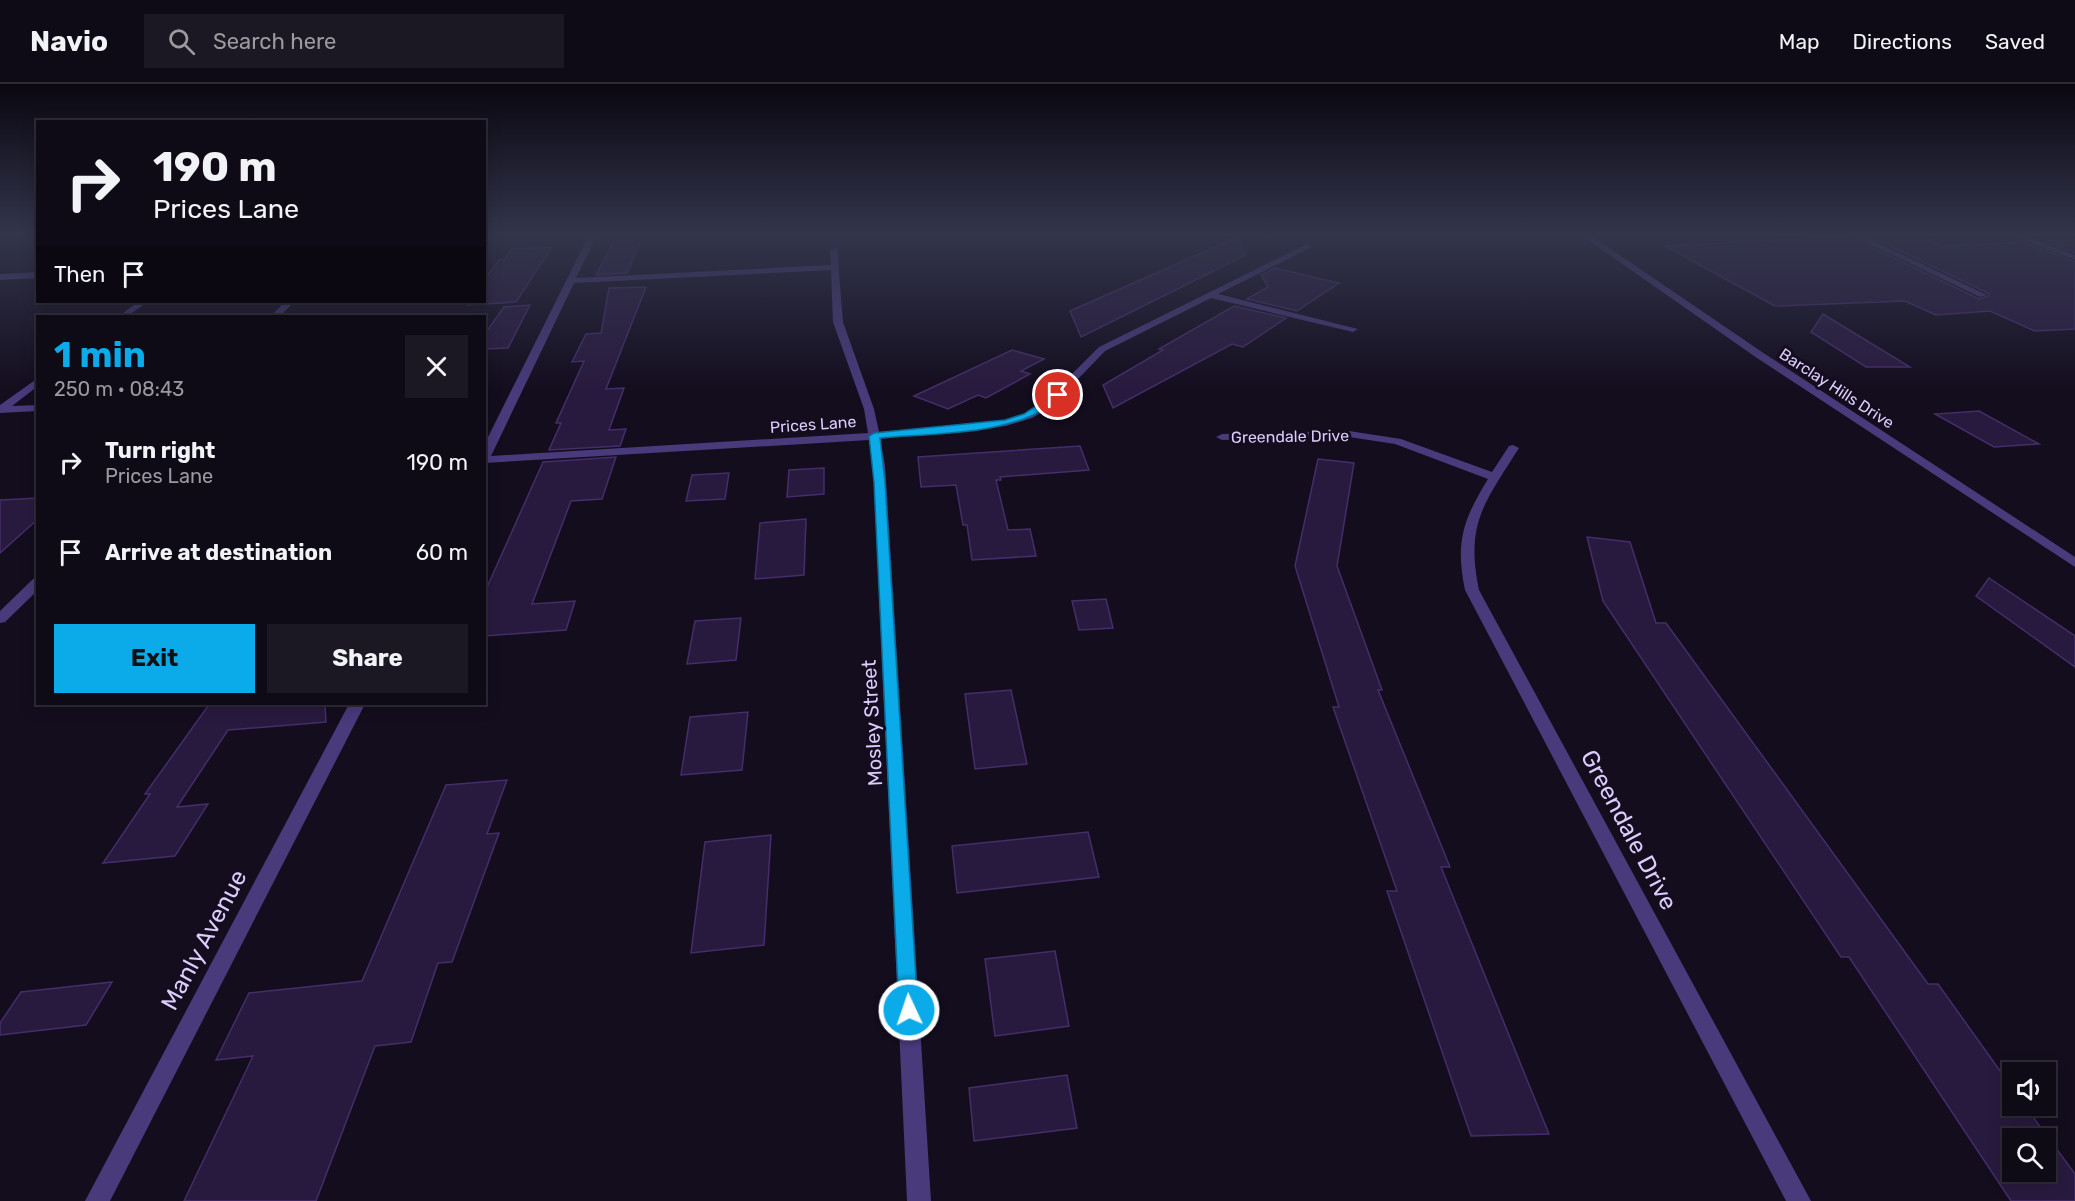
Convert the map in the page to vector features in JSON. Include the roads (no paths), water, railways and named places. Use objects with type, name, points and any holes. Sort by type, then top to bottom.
[{"type":"street","points":[[486,455],[568,287]]},
{"type":"street","name":"Mosley Street","points":[[836,287],[838,322],[844,344],[864,393],[874,436],[880,482],[919,1201]]},
{"type":"street","name":"Prices Lane","points":[[486,459],[874,436],[981,427],[1028,416],[1058,395],[1091,357],[1225,287]]},
{"type":"street","name":"Barclay Hills Drive","points":[[1661,287],[1761,356],[2075,562]]},
{"type":"street","points":[[1966,287],[1983,295]]},
{"type":"street","points":[[1211,294],[1353,329]]},
{"type":"street","points":[[124,315],[142,303]]},
{"type":"street","points":[[276,315],[289,303]]},
{"type":"street","points":[[0,410],[36,383]]},
{"type":"street","points":[[0,410],[36,408]]},
{"type":"street","name":"Greendale Drive","points":[[1222,437],[1349,434],[1397,441],[1495,477]]},
{"type":"street","name":"Greendale Drive","points":[[1513,448],[1472,515],[1465,534],[1466,564],[1472,590],[1799,1201]]},
{"type":"street","points":[[0,619],[36,584]]},
{"type":"street","name":"Manly Avenue","points":[[97,1201],[356,705]]}]
